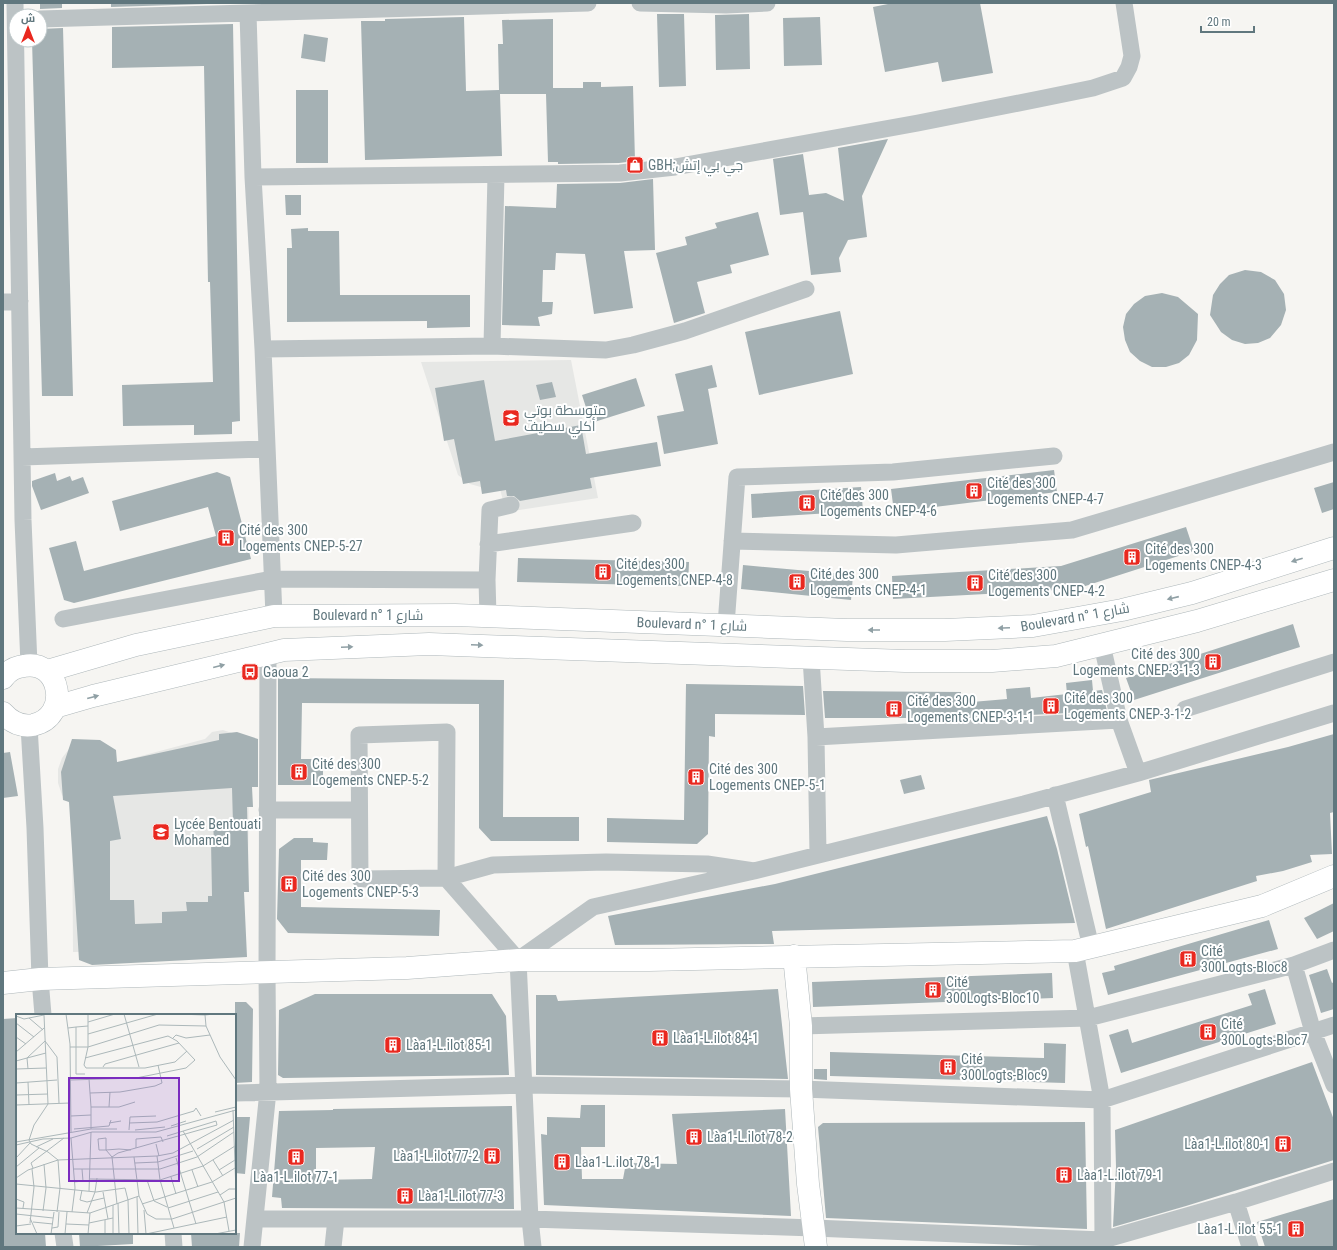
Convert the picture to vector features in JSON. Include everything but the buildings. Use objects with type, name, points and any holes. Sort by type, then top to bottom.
[{"type":"main road","name":"Boulevard n° شارع 1","points":[[3,678],[7,672],[15,667],[38,668],[136,644],[274,616],[488,616],[847,630],[945,630],[1033,626],[1122,610],[1192,593],[1334,548]]},
{"type":"main road","name":"Boulevard n° شارع 1","points":[[55,707],[93,696],[284,650],[429,644],[635,650],[906,661],[992,661],[1056,656],[1197,621],[1334,580]]},
{"type":"main road","points":[[3,713],[13,722],[29,726],[45,720],[51,714],[58,697],[57,687],[52,678],[38,668]]},
{"type":"main road","points":[[3,983],[40,979],[407,968],[518,960],[649,960],[1083,949],[1262,906],[1334,876]]},
{"type":"main road","points":[[794,956],[801,1026],[801,1089],[808,1184],[815,1237]]},
{"type":"street","points":[[48,19],[588,3]]},
{"type":"street","points":[[640,3],[726,5],[767,3]]},
{"type":"street","points":[[253,177],[620,173],[675,167],[918,123],[1093,88],[1123,78],[1129,67],[1132,56],[1124,3]]},
{"type":"street","points":[[248,13],[253,177],[263,349],[274,616]]},
{"type":"street","points":[[16,48],[11,302],[22,456],[23,520],[38,668]]},
{"type":"street","points":[[492,346],[496,175]]},
{"type":"street","points":[[263,349],[492,346],[606,350],[633,345],[685,331],[806,289]]},
{"type":"street","points":[[22,456],[267,448]]},
{"type":"street","points":[[732,541],[896,545],[1072,530],[1334,452]]},
{"type":"street","points":[[726,625],[737,477],[886,472],[1054,456]]},
{"type":"street","points":[[488,616],[487,580],[490,510],[511,505]]},
{"type":"street","points":[[488,544],[633,523]]},
{"type":"street","points":[[63,619],[272,579],[487,580]]},
{"type":"street","points":[[1102,645],[1118,720],[1138,773]]},
{"type":"street","points":[[252,1247],[268,1091],[266,973],[268,654]]},
{"type":"street","points":[[811,658],[816,737],[818,854]]},
{"type":"street","points":[[1185,709],[1334,662]]},
{"type":"street","points":[[518,960],[593,907],[754,871],[1017,806],[1138,773],[1334,713]]},
{"type":"street","points":[[816,737],[1118,720]]},
{"type":"street","points":[[29,726],[35,828],[40,979],[43,1014]]},
{"type":"street","points":[[533,1247],[530,1219],[518,960],[446,878],[447,732],[359,734],[360,879],[446,878],[493,865],[606,862],[707,864],[754,871]]},
{"type":"street","points":[[1055,795],[1083,949],[1088,1018],[1102,1100],[1104,1244]]},
{"type":"street","points":[[267,810],[359,810]]},
{"type":"street","points":[[801,1026],[1088,1018],[1294,965],[1334,950]]},
{"type":"street","points":[[1294,965],[1313,1032],[1334,1085]]},
{"type":"street","points":[[236,1093],[524,1085],[801,1089],[1102,1100],[1334,1025]]},
{"type":"street","points":[[255,1220],[530,1219],[815,1237],[1104,1244],[1334,1171]]},
{"type":"street","points":[[1236,1202],[1250,1247]]},
{"type":"street","points":[[333,1247],[336,1219]]},
{"type":"street","points":[[63,1234],[65,1247]]},
{"type":"street","points":[[173,1234],[174,1247]]},
{"type":"shaded area","name":"متوسطة بوتي أكلي سطيف","points":[[571,360],[598,498],[506,512],[500,489],[488,489],[470,484],[458,475],[421,362]]},
{"type":"shaded area","name":"Lycée Bentouati Mohamed","points":[[223,730],[232,733],[249,757],[248,877],[245,880],[237,950],[73,952],[72,806],[62,795],[58,783],[58,769],[62,758],[69,749],[77,743],[107,765],[205,739],[212,732]]},
{"type":"place","name":"GBH;جي بي إتش","points":[[635,165]]},
{"type":"place","name":"متوسطة بوتي أكلي سطيف","points":[[511,418]]},
{"type":"place","name":"Cité des 300 Logements CNEP-4-7","points":[[974,491]]},
{"type":"place","name":"Cité des 300 Logements CNEP-4-6","points":[[807,503]]},
{"type":"place","name":"Cité des 300 Logements CNEP-5-27","points":[[226,538]]},
{"type":"place","name":"Cité des 300 Logements CNEP-4-3","points":[[1132,557]]},
{"type":"place","name":"Cité des 300 Logements CNEP-4-8","points":[[603,572]]},
{"type":"place","name":"Cité des 300 Logements CNEP-4-1","points":[[797,582]]},
{"type":"place","name":"Cité des 300 Logements CNEP-4-2","points":[[975,583]]},
{"type":"place","name":"Cité des 300 Logements CNEP-3-1-3","points":[[1213,662]]},
{"type":"place","name":"Gaoua 2","points":[[250,672]]},
{"type":"place","name":"Cité des 300 Logements CNEP-3-1-2","points":[[1051,706]]},
{"type":"place","name":"Cité des 300 Logements CNEP-3-1-1","points":[[894,709]]},
{"type":"place","name":"Cité des 300 Logements CNEP-5-2","points":[[299,772]]},
{"type":"place","name":"Cité des 300 Logements CNEP-5-1","points":[[696,777]]},
{"type":"place","name":"Lycée Bentouati Mohamed","points":[[161,832]]},
{"type":"place","name":"Cité des 300 Logements CNEP-5-3","points":[[289,884]]},
{"type":"place","name":"Cité 300Logts-Bloc8","points":[[1188,959]]},
{"type":"place","name":"Cité 300Logts-Bloc10","points":[[933,990]]},
{"type":"place","name":"Cité 300Logts-Bloc7","points":[[1208,1032]]},
{"type":"place","name":"Làa1-L.ilot 84-1","points":[[660,1038]]},
{"type":"place","name":"Làa1-L.ilot 85-1","points":[[393,1045]]},
{"type":"place","name":"Cité 300Logts-Bloc9","points":[[948,1067]]},
{"type":"place","name":"Làa1-L.ilot 78-2","points":[[694,1137]]},
{"type":"place","name":"Làa1-L.ilot 80-1","points":[[1283,1144]]},
{"type":"place","name":"Làa1-L.ilot 77-2","points":[[492,1156]]},
{"type":"place","name":"Làa1-L.ilot 77-1","points":[[296,1157]]},
{"type":"place","name":"Làa1-L.ilot 78-1","points":[[562,1162]]},
{"type":"place","name":"Làa1-L.ilot 79-1","points":[[1064,1175]]},
{"type":"place","name":"Làa1-L.ilot 77-3","points":[[405,1196]]},
{"type":"place","name":"Làa1-L.ilot 55-1","points":[[1296,1229]]}]
